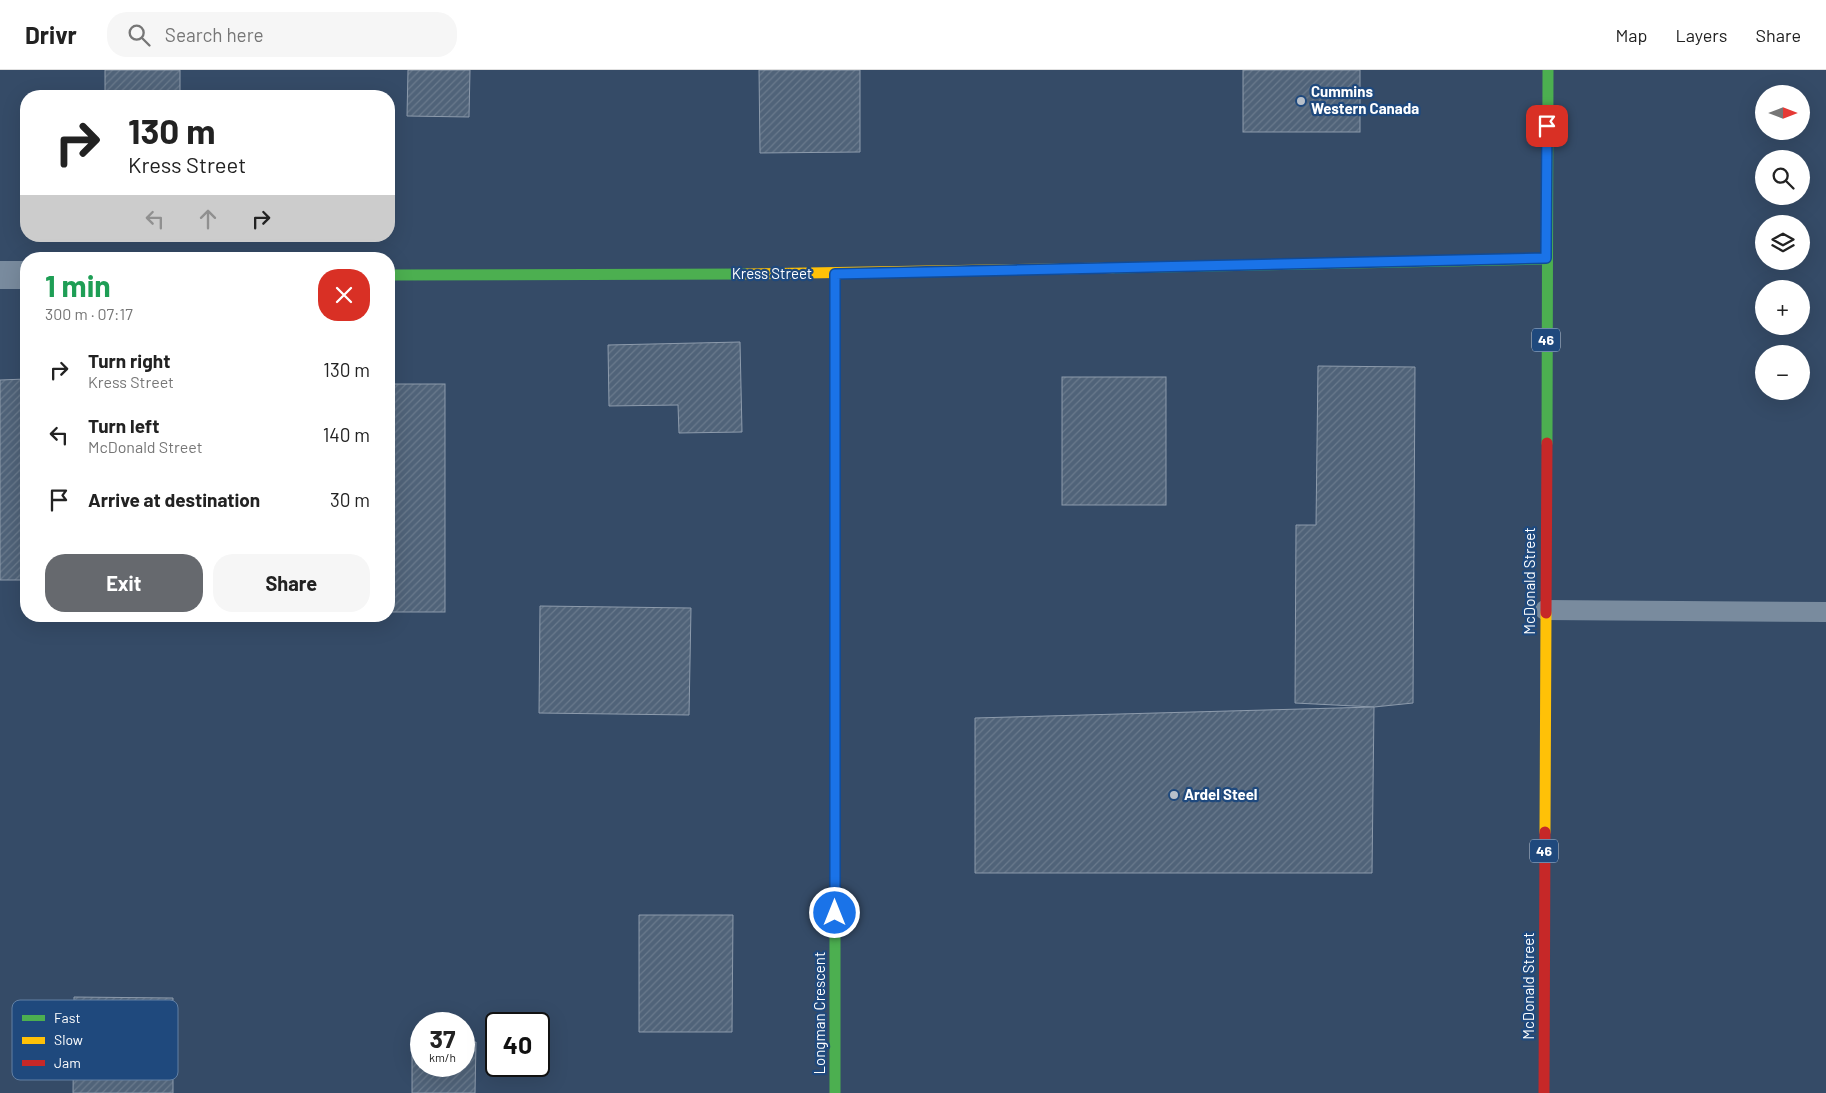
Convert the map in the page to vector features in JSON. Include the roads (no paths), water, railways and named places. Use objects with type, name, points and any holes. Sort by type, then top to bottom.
[{"type":"street","name":"McDonald Street","points":[[1544,1093],[1548,70]]},
{"type":"street","name":"Kress Street","points":[[395,275],[835,274],[1546,258]]},
{"type":"street","name":"Longman Crescent","points":[[835,274],[835,1093]]},
{"type":"street","points":[[0,275],[20,275]]},
{"type":"lane","points":[[1545,610],[1826,612]]},
{"type":"place","name":"Cummins Western Canada","points":[[1301,101]]},
{"type":"place","name":"Ardel Steel","points":[[1174,795]]}]
